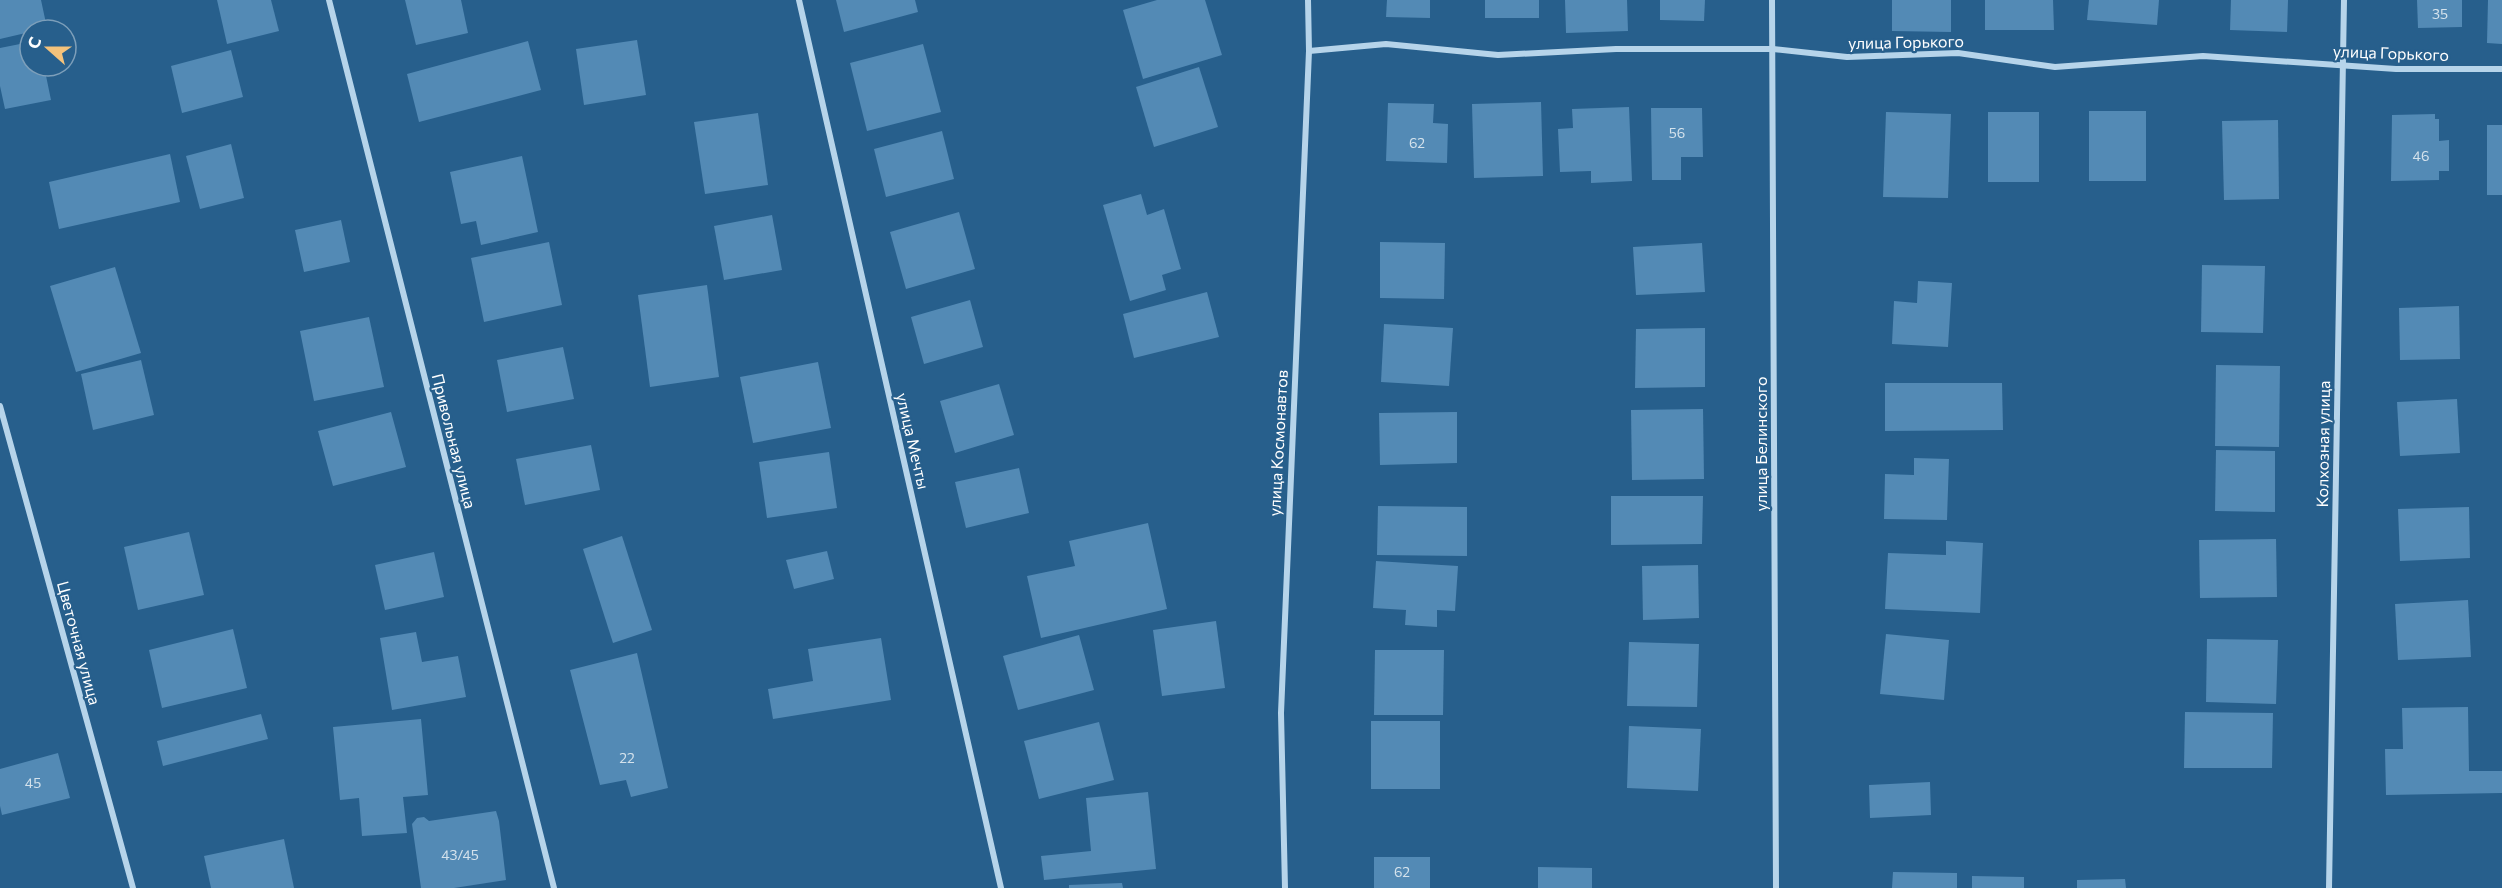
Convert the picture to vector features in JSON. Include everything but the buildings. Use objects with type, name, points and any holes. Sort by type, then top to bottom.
[{"type":"street","name":"Привольная улица","points":[[329,0],[554,888]]},
{"type":"street","name":"улица Мечты","points":[[799,0],[1001,888]]},
{"type":"street","name":"улица Космонавтов","points":[[1285,888],[1281,713],[1309,51],[1308,0]]},
{"type":"street","name":"улица Белинского","points":[[1772,0],[1776,888]]},
{"type":"street","name":"Колхозная улица","points":[[2329,888],[2344,0]]},
{"type":"street","name":"улица Горького","points":[[1309,51],[1386,44],[1498,55],[1616,49],[1773,49],[1847,57],[1958,53],[2055,67],[2203,56],[2396,69],[2502,69]]},
{"type":"street","name":"Цветочная улица","points":[[0,406],[133,888]]}]
